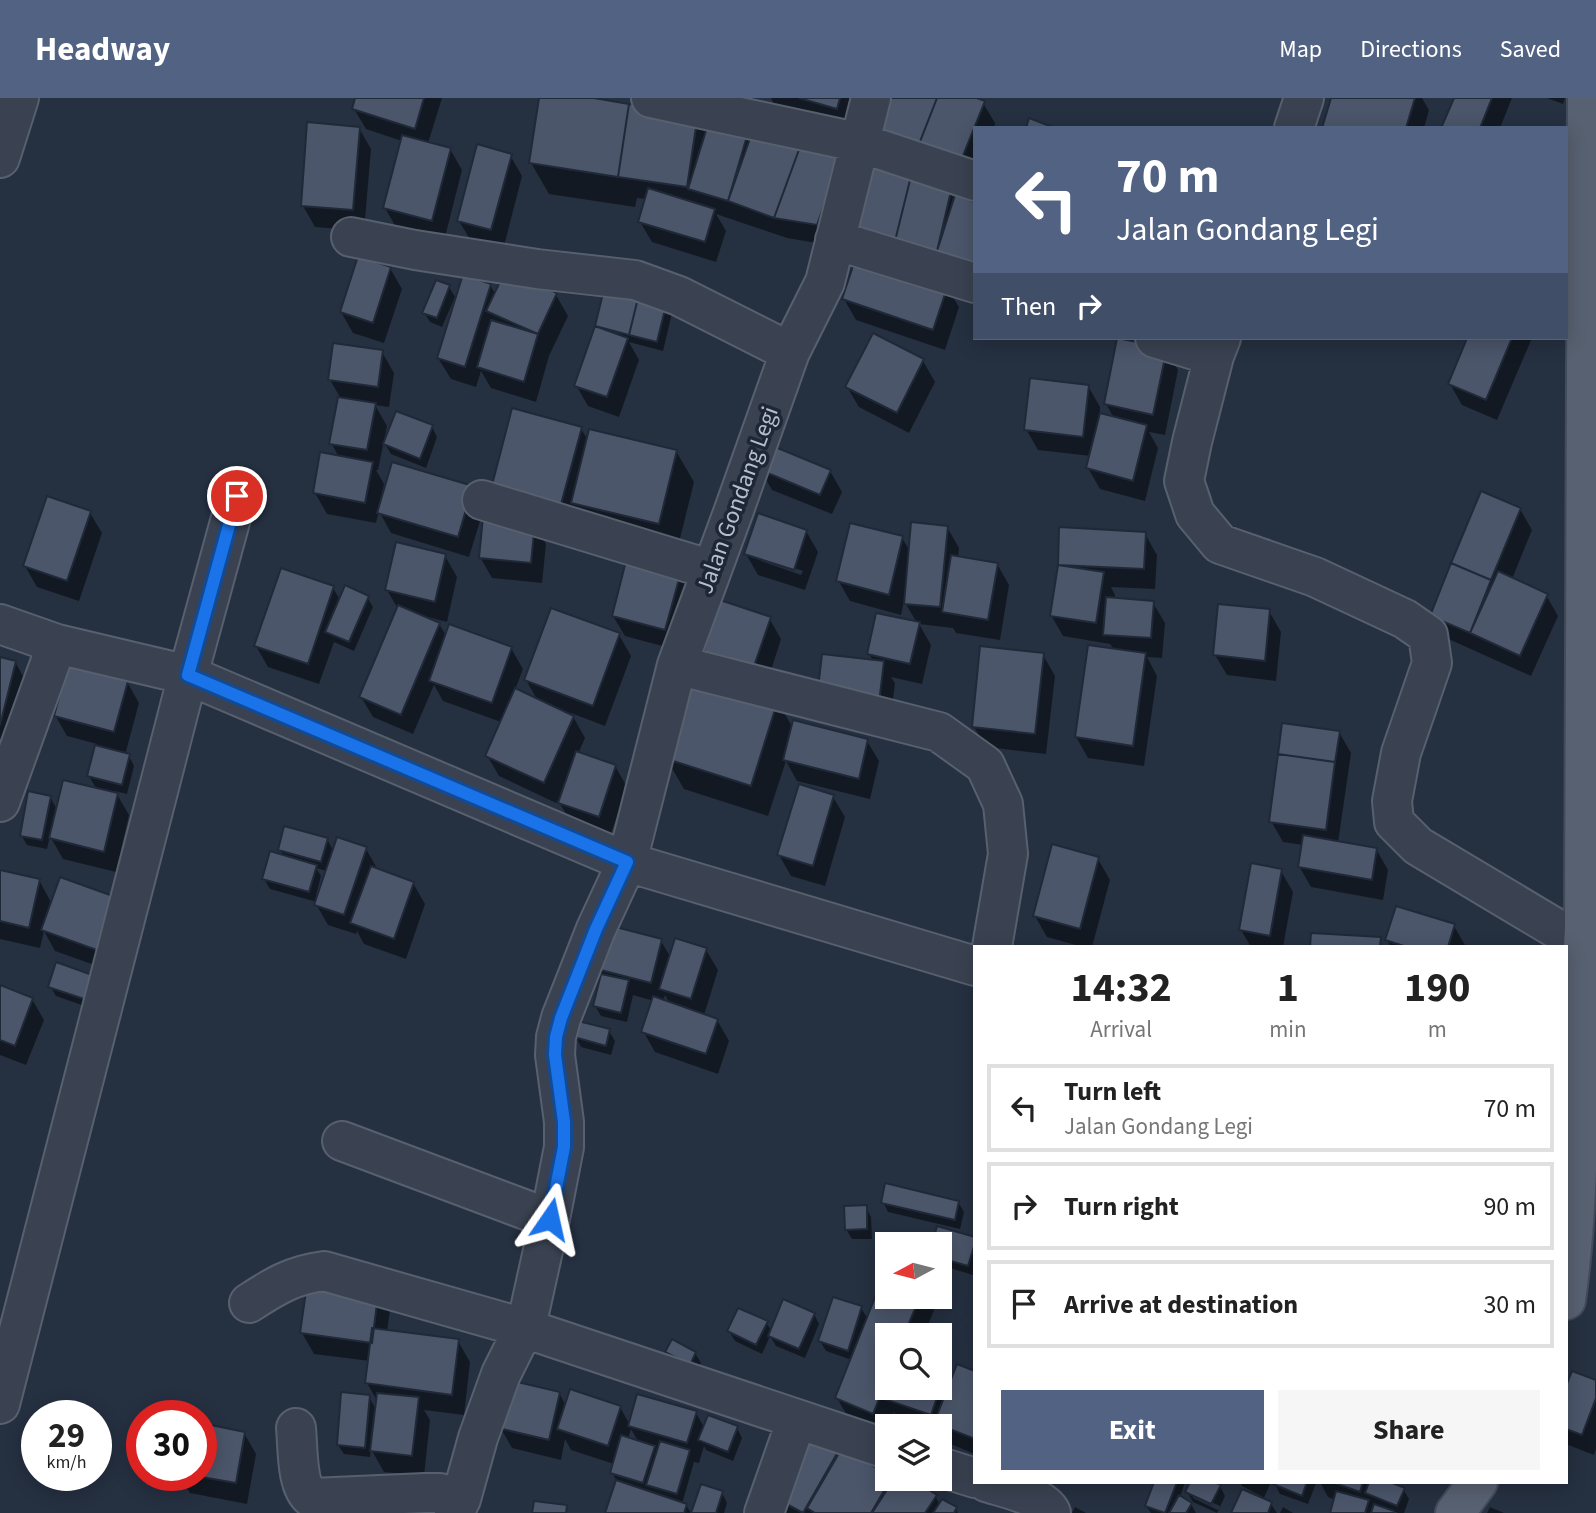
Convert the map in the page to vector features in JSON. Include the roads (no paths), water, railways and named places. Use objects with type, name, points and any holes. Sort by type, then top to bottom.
[{"type":"main road","points":[[1568,1287],[1577,1146],[1581,986],[1571,934],[1587,98]]},
{"type":"main road","points":[[1455,1513],[1477,1484]]},
{"type":"street","points":[[0,158],[19,98]]},
{"type":"street","points":[[652,98],[861,143],[973,180]]},
{"type":"street","name":"Jalan Gondang Legi","points":[[458,1506],[501,1374],[524,1328],[550,1219],[564,1147],[564,1122],[555,1055],[561,1018],[596,929],[627,862],[677,664],[790,352],[825,282],[871,98]]},
{"type":"street","points":[[1295,126],[1304,98]]},
{"type":"street","points":[[351,237],[537,269],[635,280],[679,296],[790,352]]},
{"type":"street","points":[[835,240],[973,282]]},
{"type":"street","points":[[1169,340],[1217,347],[1184,481],[1195,514],[1220,544],[1315,577],[1405,620],[1428,635],[1432,663],[1401,753],[1392,801],[1394,822],[1418,846],[1571,934]]},
{"type":"street","points":[[0,1404],[188,675],[237,496]]},
{"type":"street","points":[[482,500],[712,570]]},
{"type":"street","points":[[0,624],[57,645],[188,675],[627,862],[973,965]]},
{"type":"street","points":[[0,802],[57,645]]},
{"type":"street","points":[[677,664],[939,732],[985,765],[1003,804],[1008,854],[992,945]]},
{"type":"street","points":[[342,1141],[550,1219]]},
{"type":"street","points":[[249,1303],[293,1277],[324,1271],[524,1328],[875,1445]]},
{"type":"street","points":[[764,1513],[797,1419]]},
{"type":"street","points":[[296,1428],[300,1476],[307,1494],[312,1498],[440,1493],[458,1506]]},
{"type":"street","points":[[952,1471],[973,1477]]},
{"type":"street","points":[[994,1484],[1051,1499]]}]
